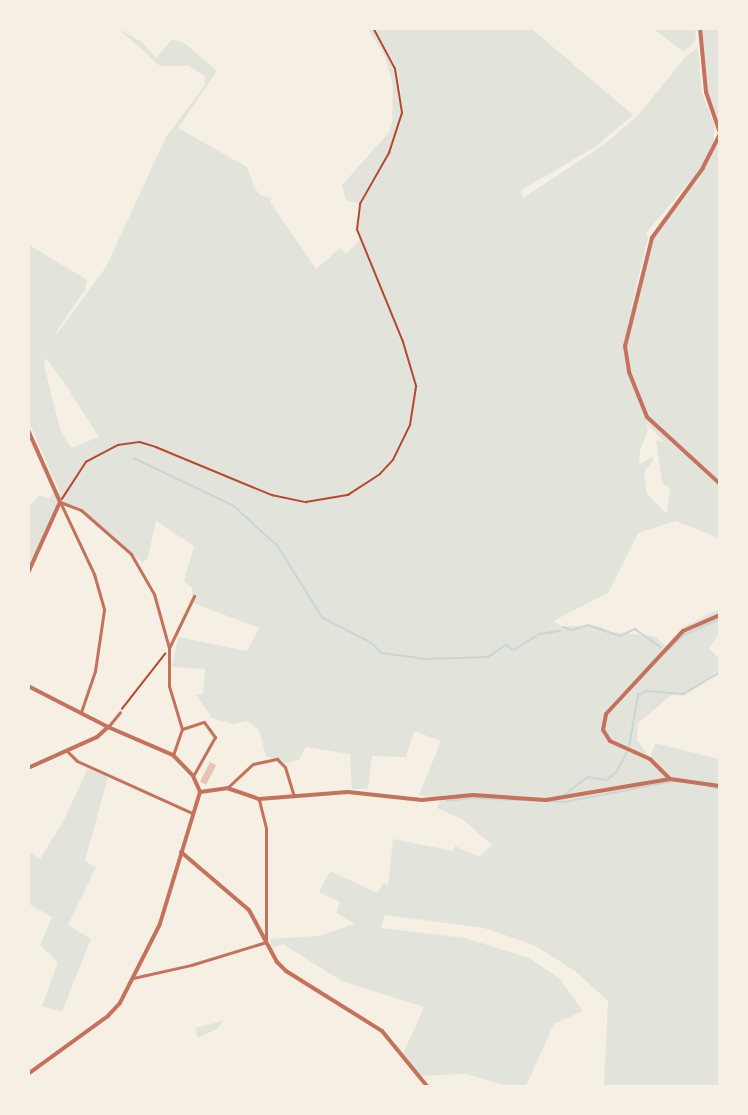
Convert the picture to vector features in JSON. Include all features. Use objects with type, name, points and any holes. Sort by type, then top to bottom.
[{"type":"street","points":[[700,28],[706,92],[720,133],[703,168],[652,238],[625,346],[629,372],[647,417],[720,484]]},
{"type":"street","points":[[28,430],[94,574],[104,610],[95,670],[81,712]]},
{"type":"street","points":[[28,573],[60,502]]},
{"type":"street","points":[[60,502],[81,510],[131,554],[154,594],[169,648],[169,686],[182,729],[173,755]]},
{"type":"street","points":[[169,648],[194,596]]},
{"type":"street","points":[[670,779],[650,759],[606,737],[606,714],[683,631],[720,615]]},
{"type":"street","points":[[28,686],[108,727],[173,755],[193,776],[200,792],[160,924],[133,978],[108,1017],[28,1074]]},
{"type":"street","points":[[28,768],[101,735],[120,712]]},
{"type":"street","points":[[182,729],[204,722],[215,737],[193,776]]},
{"type":"street","points":[[67,751],[77,761],[192,813]]},
{"type":"street","points":[[227,788],[253,764],[277,759],[285,767],[294,796]]},
{"type":"street","points":[[200,792],[227,788],[259,799],[348,792],[422,800],[473,795],[546,800],[670,779],[720,786]]},
{"type":"street","points":[[259,799],[266,828],[267,942]]},
{"type":"street","points":[[182,852],[241,901],[277,962],[294,977],[393,1042],[427,1086]]},
{"type":"street","points":[[133,978],[191,965],[267,942]]},
{"type":"path","points":[[60,502],[86,462],[118,445],[140,442],[272,495],[306,502],[348,495],[380,474],[393,460],[411,425],[416,386],[403,342],[357,230],[360,204],[389,153],[402,113],[395,69],[373,28]]},
{"type":"path","points":[[120,712],[169,648]]},
{"type":"shaded area","points":[[119,29],[142,42],[156,58],[172,39],[186,44],[217,71],[178,128],[247,167],[254,187],[260,195],[272,198],[270,202],[316,269],[340,248],[346,254],[359,241],[359,204],[346,200],[342,185],[389,132],[392,123],[393,86],[385,56],[368,29],[373,29],[395,69],[402,100],[397,68],[374,29],[532,29],[633,115],[595,147],[520,191],[523,198],[605,144],[640,113],[686,56],[698,48],[702,94],[715,126],[713,144],[701,168],[646,233],[648,238],[628,321],[652,238],[698,180],[719,139],[719,538],[675,521],[638,533],[608,593],[553,621],[561,626],[598,626],[611,632],[654,636],[666,646],[682,628],[719,609],[719,634],[709,648],[719,659],[719,670],[684,694],[673,694],[638,723],[637,740],[650,758],[655,743],[719,759],[719,1086],[604,1086],[608,1001],[575,971],[534,945],[484,928],[385,915],[381,928],[465,938],[529,958],[560,979],[583,1011],[554,1024],[526,1086],[508,1086],[466,1074],[419,1076],[403,1054],[424,1007],[342,981],[283,944],[272,948],[270,939],[318,936],[355,924],[336,913],[340,902],[319,892],[330,871],[377,893],[383,884],[388,885],[393,839],[453,851],[455,846],[479,857],[492,845],[462,819],[437,808],[441,798],[419,795],[441,741],[414,731],[406,757],[372,756],[368,789],[352,789],[350,754],[306,747],[299,760],[286,763],[266,756],[259,730],[247,721],[233,724],[212,718],[196,695],[203,694],[205,669],[172,667],[178,637],[247,651],[259,628],[193,603],[192,588],[184,581],[194,546],[156,521],[148,557],[143,563],[81,510],[60,502],[29,573],[29,506],[40,495],[50,499],[52,494],[60,493],[29,422],[29,245],[87,280],[85,290],[54,338],[106,267],[166,137],[205,85],[204,76],[189,66],[160,66]],"holes":[[[46,358],[65,384],[99,437],[71,448],[60,429],[44,365]],[[646,423],[664,442],[656,440],[662,483],[670,488],[667,514],[647,494],[644,472],[654,459],[651,457],[639,465],[640,450],[648,431]]]},
{"type":"shaded area","points":[[654,29],[695,29],[696,40],[684,52]]},
{"type":"shaded area","points":[[700,29],[719,29],[719,126],[706,92]]},
{"type":"shaded area","points":[[88,768],[108,777],[85,861],[96,867],[68,925],[91,939],[62,1012],[42,1006],[58,962],[40,945],[52,917],[29,904],[29,852],[40,859],[63,822]]},
{"type":"shaded area","points":[[223,1021],[217,1029],[198,1038],[195,1028]]},
{"type":"building","points":[[210,762],[216,765],[206,785],[200,782]]},
{"type":"waterway","points":[[134,458],[234,506],[278,546],[323,618],[372,643],[382,653],[426,659],[488,657],[506,645],[514,650],[540,634],[560,631]]},
{"type":"waterway","points":[[669,649],[684,635],[720,619]]},
{"type":"waterway","points":[[563,627],[573,630],[588,625],[620,636],[635,629],[661,647]]},
{"type":"waterway","points":[[629,747],[638,695],[647,691],[684,694],[720,672]]},
{"type":"waterway","points":[[564,795],[588,777],[607,780],[617,771],[627,752]]},
{"type":"waterway","points":[[447,801],[473,798],[565,802],[674,781]]},
{"type":"waterway","points":[[708,786],[720,789]]}]
